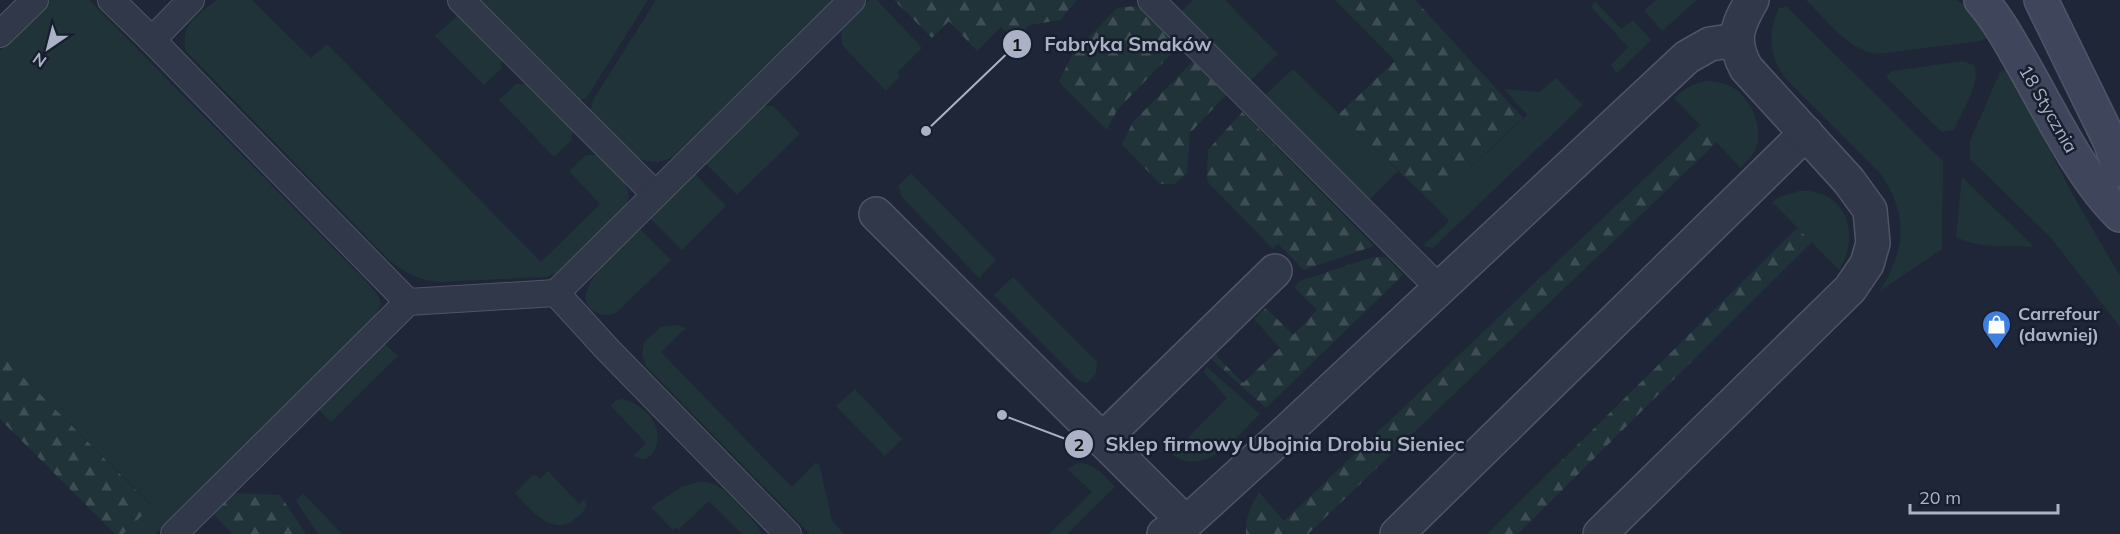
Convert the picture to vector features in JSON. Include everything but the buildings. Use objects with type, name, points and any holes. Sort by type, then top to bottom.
[{"type":"main road","name":"18 Stycznia","points":[[1981,0],[1992,12],[2013,46],[2077,159],[2120,215]]},
{"type":"main road","points":[[2041,0],[2110,141],[2120,170]]},
{"type":"street","points":[[1600,534],[1850,289],[1867,264],[1873,243],[1870,210],[1849,181],[1746,68],[1740,57],[1736,40],[1743,16],[1752,0]]},
{"type":"street","points":[[876,214],[1102,440],[1175,529],[1294,424],[1438,287],[1687,57],[1710,44],[1736,40]]},
{"type":"street","points":[[1397,534],[1806,133]]},
{"type":"street","points":[[1102,440],[1275,271]]},
{"type":"lane","points":[[0,34],[34,0]]},
{"type":"lane","points":[[111,0],[408,302]]},
{"type":"lane","points":[[152,40],[191,0]]},
{"type":"lane","points":[[461,0],[655,194]]},
{"type":"lane","points":[[174,534],[408,302],[556,293],[852,0]]},
{"type":"lane","points":[[1151,0],[1438,287]]},
{"type":"lane","points":[[556,293],[608,350],[788,534]]},
{"type":"green space","points":[[51,0],[89,0],[364,279],[378,295],[381,303],[375,318],[155,534],[123,534],[152,505],[0,354],[0,51]]},
{"type":"green space","points":[[216,0],[252,0],[311,58],[327,44],[541,262],[600,204],[569,171],[586,155],[598,155],[615,171],[628,190],[627,204],[556,273],[547,277],[438,282],[412,275],[390,261],[186,51],[185,34],[188,27]]},
{"type":"green space","points":[[479,0],[648,0],[586,99],[577,100]]},
{"type":"green space","points":[[656,0],[833,0],[682,150],[668,159],[655,162],[643,160],[631,154],[589,113],[593,100]]},
{"type":"green space","points":[[869,0],[877,0],[922,48],[897,73],[900,76],[886,91],[842,45],[841,29]]},
{"type":"green space","points":[[894,0],[1077,0],[1060,20],[1030,25],[1014,39],[1001,27],[977,51],[949,21],[932,38]]},
{"type":"green space","points":[[1193,0],[1225,0],[1278,54],[1249,82],[1180,13]]},
{"type":"green space","points":[[1335,0],[1415,0],[1523,118],[1432,203],[1339,114],[1395,61]]},
{"type":"green space","points":[[1656,0],[1697,0],[1662,31],[1644,10]]},
{"type":"green space","points":[[1806,0],[1956,0],[1976,15],[1990,36],[1981,41],[1877,54],[1867,52],[1848,41]]},
{"type":"green space","points":[[1595,1],[1621,29],[1633,20],[1651,40],[1617,73],[1611,65],[1628,47],[1591,7]]},
{"type":"green space","points":[[1137,6],[1178,47],[1117,110],[1107,130],[1059,82],[1072,55],[1117,8]]},
{"type":"green space","points":[[1787,7],[1943,161],[1942,249],[1880,291],[1889,276],[1899,246],[1899,217],[1895,202],[1879,172],[1787,80],[1776,63],[1772,46],[1773,27],[1779,8]]},
{"type":"green space","points":[[458,15],[502,58],[501,69],[484,85],[435,36]]},
{"type":"green space","points":[[1193,61],[1226,95],[1190,133],[1187,173],[1175,184],[1160,184],[1122,144],[1133,122]]},
{"type":"green space","points":[[1963,61],[1974,65],[1975,79],[1970,97],[1954,130],[1942,132],[1886,77],[1892,71]]},
{"type":"green space","points":[[2007,68],[2074,197],[2120,276],[2120,327],[2051,238],[1970,159],[1970,141],[2000,72]]},
{"type":"green space","points":[[1293,69],[1398,171],[1367,202],[1263,97]]},
{"type":"green space","points":[[1556,78],[1583,105],[1433,248],[1423,246],[1449,221],[1432,203],[1527,115],[1504,89],[1539,92]]},
{"type":"green space","points":[[1707,81],[1724,84],[1737,90],[1753,111],[1758,129],[1757,145],[1741,168],[1674,98],[1689,86]]},
{"type":"green space","points":[[516,84],[526,84],[573,131],[571,141],[554,157],[499,100]]},
{"type":"green space","points":[[762,106],[773,106],[800,134],[737,195],[705,163]]},
{"type":"green space","points":[[1242,112],[1374,246],[1304,270],[1278,244],[1273,249],[1207,181],[1208,150]]},
{"type":"green space","points":[[1701,125],[1717,142],[1308,534],[1246,534],[1249,512],[1259,492],[1284,521]]},
{"type":"green space","points":[[694,173],[726,206],[682,250],[650,218]]},
{"type":"green space","points":[[911,173],[996,260],[979,278],[902,197],[898,186]]},
{"type":"green space","points":[[1962,177],[2034,247],[1984,245],[1956,237]]},
{"type":"green space","points":[[1799,191],[1815,192],[1828,197],[1838,205],[1845,216],[1849,228],[1849,242],[1846,256],[1839,270],[1772,202],[1779,197]]},
{"type":"green space","points":[[639,228],[671,260],[616,313],[605,315],[596,313],[586,303],[586,292],[592,280],[600,268]]},
{"type":"green space","points":[[1797,228],[1812,242],[1518,534],[1487,534]]},
{"type":"green space","points":[[1373,257],[1386,257],[1403,275],[1266,408],[1211,359],[1216,355],[1243,383],[1280,348],[1254,319],[1266,308],[1293,335],[1317,310],[1294,287],[1300,281]]},
{"type":"green space","points":[[1013,277],[1097,362],[1096,374],[1087,383],[1078,380],[994,295]]},
{"type":"green space","points":[[678,325],[686,328],[661,352],[792,487],[816,462],[820,467],[832,521],[844,534],[810,534],[646,366],[642,355],[644,342],[661,327]]},
{"type":"green space","points":[[385,344],[398,356],[331,422],[317,408]]},
{"type":"green space","points":[[0,354],[152,506],[123,534],[115,534],[0,419]]},
{"type":"green space","points":[[1207,367],[1260,414],[1220,451],[1196,462],[1184,461],[1172,454],[1227,398],[1203,371]]},
{"type":"green space","points":[[855,389],[902,439],[885,456],[836,406]]},
{"type":"green space","points":[[622,399],[639,406],[650,417],[656,428],[658,440],[655,449],[650,456],[643,459],[634,456],[646,443],[611,406],[615,401]]},
{"type":"green space","points":[[1078,463],[1094,467],[1115,487],[1067,534],[1049,534],[1092,492],[1067,469]]},
{"type":"green space","points":[[548,471],[579,504],[584,499],[587,504],[583,512],[571,522],[563,525],[555,525],[540,518],[515,493],[532,476],[536,475],[540,479]]},
{"type":"green space","points":[[698,482],[710,482],[721,488],[749,516],[762,534],[742,534],[709,501],[678,530],[675,527],[673,530],[651,507],[681,487]]},
{"type":"green space","points":[[229,493],[280,495],[306,534],[233,534],[211,512]]},
{"type":"green space","points":[[303,493],[342,534],[318,534],[296,501]]},
{"type":"place","name":"Fabryka Smaków","points":[[926,131]]},
{"type":"place","name":"Carrefour (dawniej)","points":[[1997,350]]},
{"type":"place","name":"Sklep firmowy Ubojnia Drobiu Sieniec","points":[[1002,415]]}]
